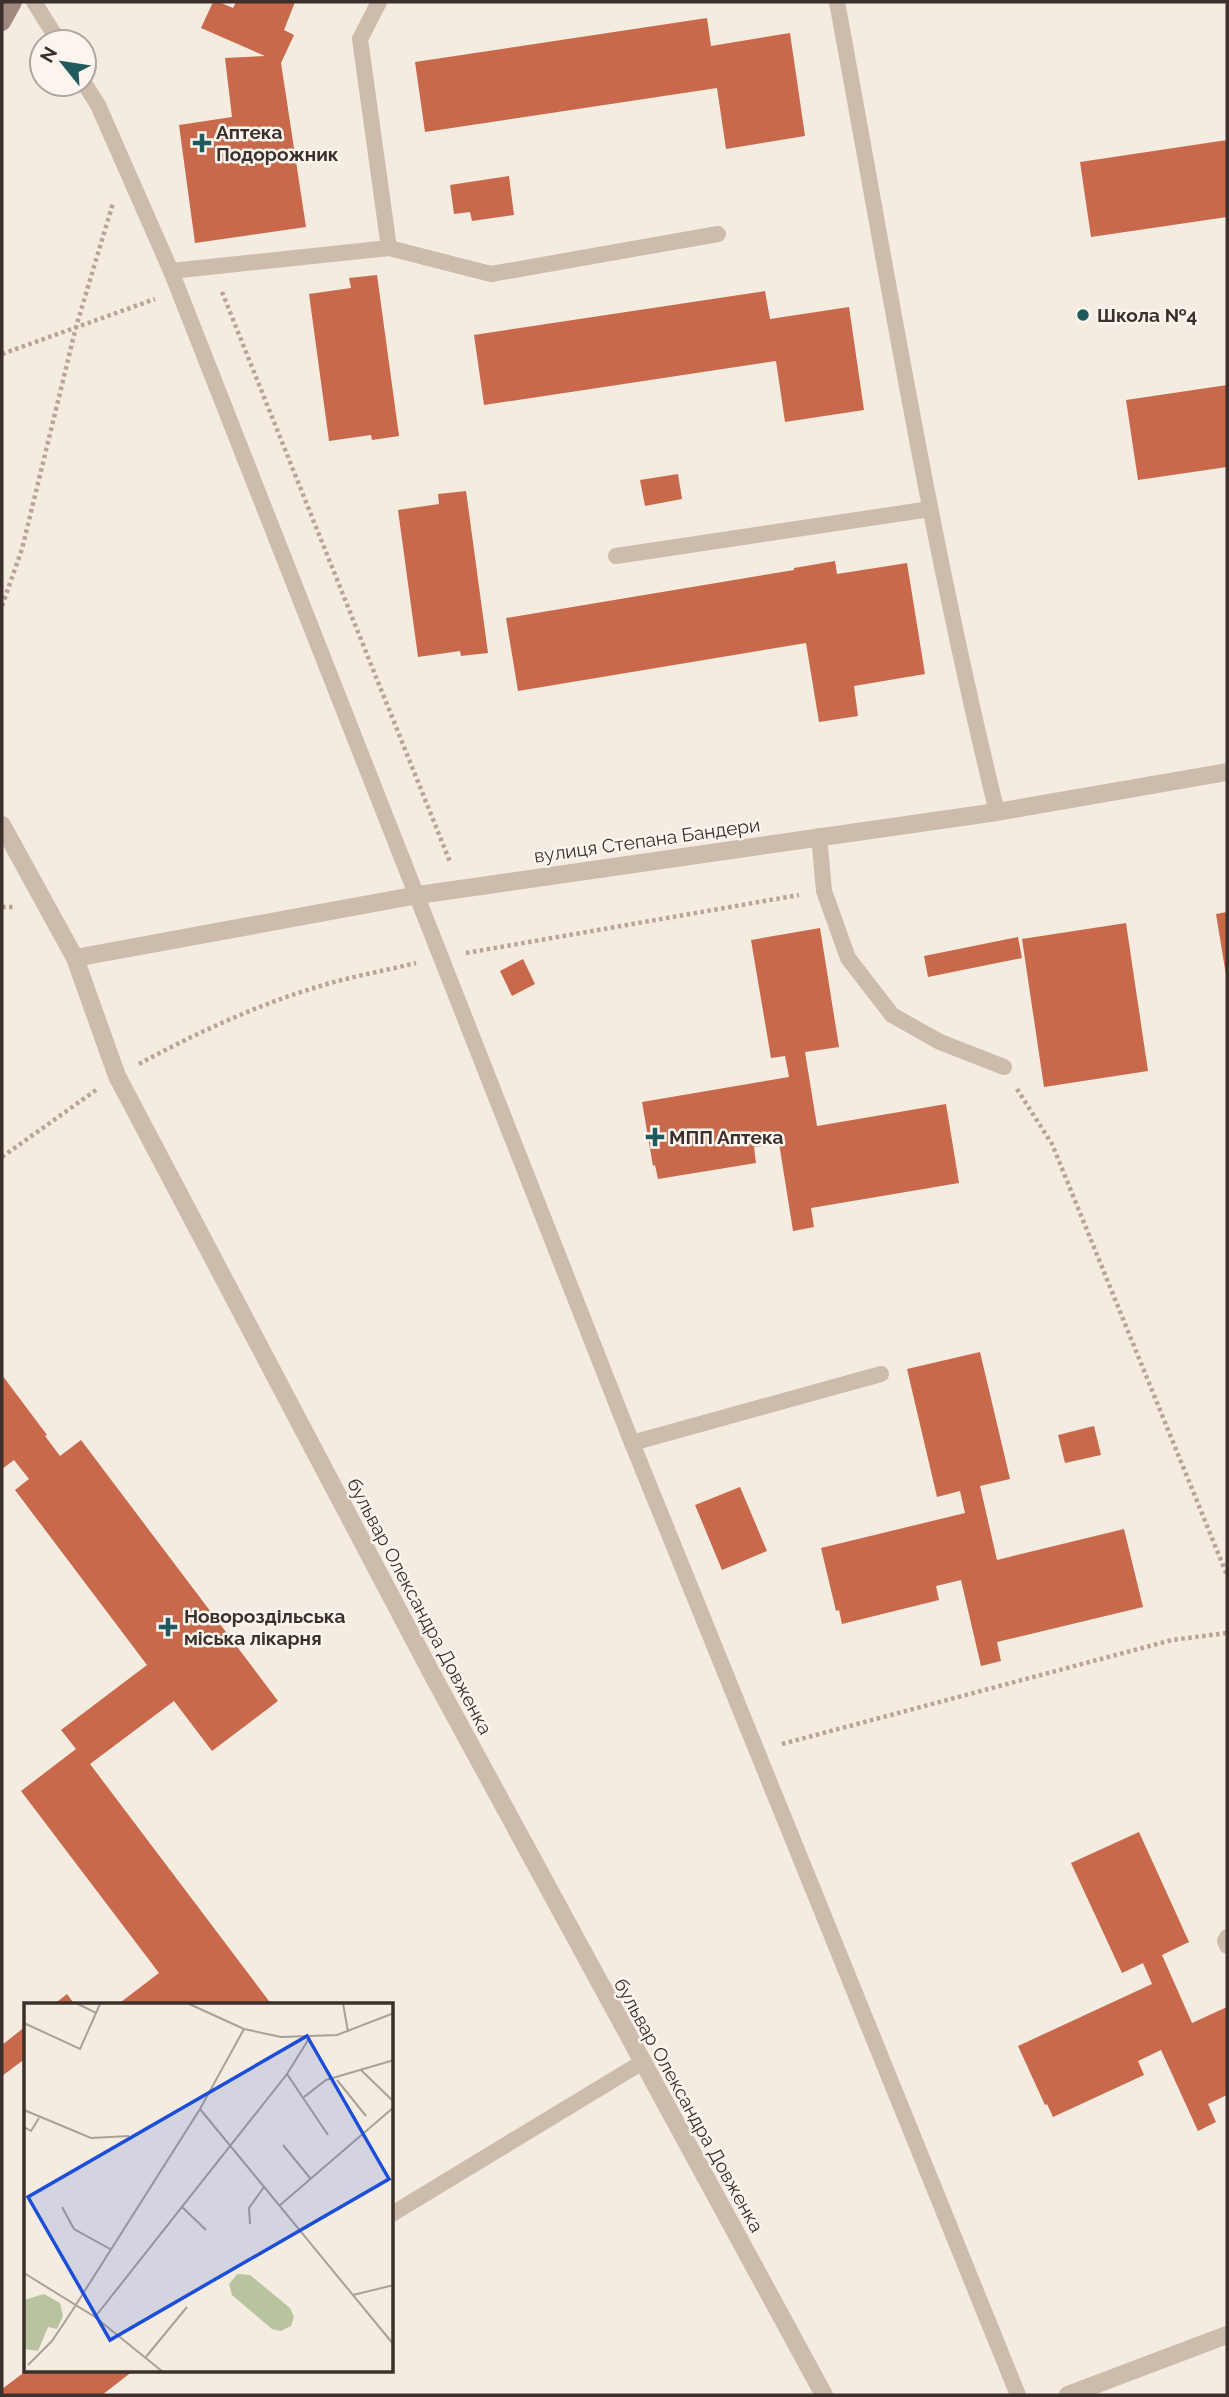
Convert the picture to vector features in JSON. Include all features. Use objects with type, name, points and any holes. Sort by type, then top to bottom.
[{"type":"street","points":[[2,22],[13,2]]},
{"type":"street","name":"вулиця Степана Бандери","points":[[75,957],[418,895],[997,812],[1227,772]]},
{"type":"street","name":"бульвар Олександра Довженка","points":[[2,825],[75,957],[117,1076],[438,1686],[824,2395]]},
{"type":"street","points":[[1068,2395],[1227,2335]]},
{"type":"lane","points":[[34,2],[50,28]]},
{"type":"lane","points":[[379,2],[360,39],[389,248]]},
{"type":"lane","points":[[837,2],[930,509],[972,709],[997,812]]},
{"type":"lane","points":[[94,98],[171,271],[632,1443],[1018,2395]]},
{"type":"lane","points":[[171,271],[389,248],[491,274],[718,234]]},
{"type":"lane","points":[[616,556],[930,509]]},
{"type":"lane","points":[[819,836],[824,891],[848,958],[892,1015],[940,1042],[1004,1067]]},
{"type":"lane","points":[[632,1443],[881,1374]]},
{"type":"lane","points":[[1227,1937],[1227,1946]]},
{"type":"lane","points":[[394,2213],[641,2063]]},
{"type":"path","points":[[2,606],[22,548],[76,327],[124,165]]},
{"type":"path","points":[[211,267],[461,889]]},
{"type":"path","points":[[2,354],[178,290]]},
{"type":"path","points":[[2,1157],[117,1076],[170,1047],[316,987],[442,957],[824,891]]},
{"type":"path","points":[[1004,1067],[1052,1144],[1227,1576]]},
{"type":"path","points":[[758,1751],[1172,1640],[1227,1633]]},
{"type":"building","points":[[213,2],[233,8],[236,2],[295,2],[284,30],[294,35],[281,63],[306,227],[195,243],[179,125],[232,117],[225,58],[265,56],[201,28]]},
{"type":"building","points":[[707,18],[711,46],[790,33],[805,136],[726,149],[717,88],[425,132],[415,62]]},
{"type":"building","points":[[1227,140],[1227,217],[1091,237],[1080,162]]},
{"type":"building","points":[[509,176],[514,215],[472,221],[470,212],[454,214],[450,185]]},
{"type":"building","points":[[377,275],[399,436],[372,440],[371,435],[329,441],[309,294],[351,288],[349,278]]},
{"type":"building","points":[[765,291],[770,319],[849,307],[864,410],[785,422],[776,361],[484,405],[474,335]]},
{"type":"building","points":[[1227,385],[1227,467],[1138,480],[1126,400]]},
{"type":"building","points":[[678,474],[682,499],[645,506],[640,480]]},
{"type":"building","points":[[466,491],[488,653],[461,656],[460,651],[418,657],[398,510],[439,504],[438,494]]},
{"type":"building","points":[[835,561],[837,574],[907,563],[925,674],[854,686],[858,716],[819,722],[806,643],[518,691],[506,618]]},
{"type":"building","points":[[1227,912],[1227,975],[1226,975],[1216,914]]},
{"type":"building","points":[[1126,923],[1148,1071],[1044,1087],[1022,939]]},
{"type":"building","points":[[820,928],[839,1047],[805,1052],[817,1126],[946,1104],[959,1183],[811,1208],[814,1227],[793,1231],[779,1143],[754,1147],[756,1163],[658,1179],[655,1165],[653,1166],[642,1102],[789,1077],[785,1056],[771,1058],[751,940]]},
{"type":"building","points":[[1018,937],[1022,958],[928,977],[924,956]]},
{"type":"building","points":[[523,959],[535,984],[512,996],[500,971]]},
{"type":"building","points":[[980,1352],[1010,1479],[980,1486],[997,1560],[1124,1529],[1143,1607],[997,1642],[1001,1661],[981,1666],[961,1580],[936,1586],[939,1600],[842,1624],[839,1610],[836,1611],[821,1548],[965,1513],[960,1491],[937,1497],[907,1369]]},
{"type":"building","name":"Новороздільська міська лікарня","points":[[2,1375],[60,1456],[81,1440],[278,1701],[212,1751],[174,1701],[90,1764],[270,2003],[120,2003],[159,1973],[21,1791],[76,1749],[61,1730],[147,1665],[15,1490],[29,1479],[14,1460],[2,1469]]},
{"type":"building","points":[[1094,1426],[1101,1455],[1065,1463],[1058,1435]]},
{"type":"building","points":[[740,1487],[767,1551],[722,1570],[695,1505]]},
{"type":"building","points":[[1139,1832],[1189,1942],[1162,1955],[1192,2023],[1227,2007],[1227,2095],[1208,2104],[1216,2122],[1198,2131],[1161,2050],[1138,2061],[1144,2075],[1053,2117],[1018,2046],[1152,1984],[1143,1963],[1122,1973],[1071,1863]]},
{"type":"building","points":[[67,1994],[74,2003],[56,2003]]},
{"type":"building","points":[[24,2028],[24,2060],[2,2076],[2,2045]]},
{"type":"building","points":[[25,2372],[132,2372],[102,2395],[2,2395],[2,2389]]},
{"type":"place","name":"Аптека Подорожник","points":[[202,143]]},
{"type":"place","name":"Школа №4","points":[[1083,315]]},
{"type":"place","name":"МПП Аптека","points":[[655,1137]]},
{"type":"place","name":"Новороздільська міська лікарня","points":[[168,1627]]}]
